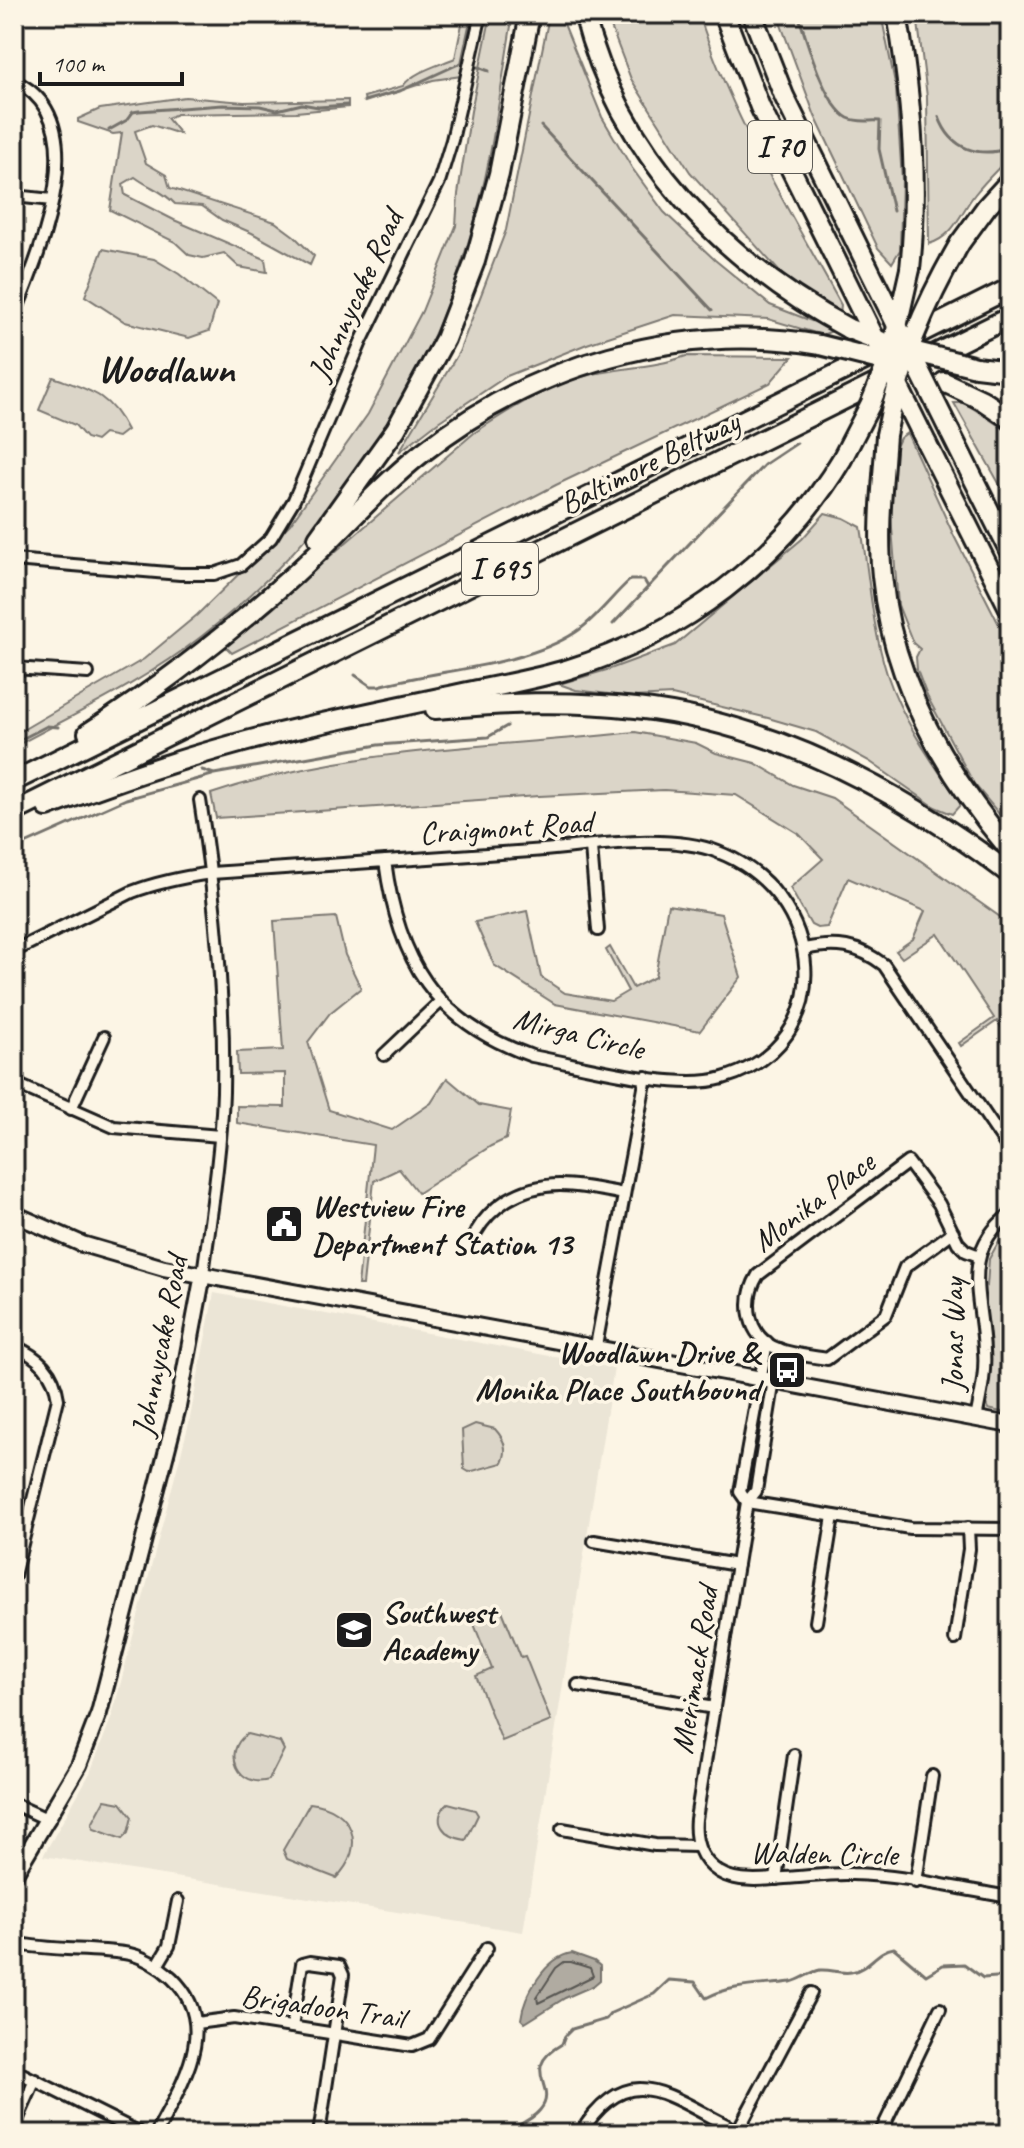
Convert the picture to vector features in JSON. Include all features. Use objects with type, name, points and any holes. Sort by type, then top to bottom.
[{"type":"highway","points":[[256,607],[323,533],[350,498],[396,429],[445,339],[475,261],[499,174],[530,14]]},
{"type":"highway","points":[[584,14],[603,68],[645,150],[682,198],[727,247],[814,310],[849,329],[912,352],[976,367],[1010,371]]},
{"type":"highway","name":"I 70","points":[[724,14],[760,107],[1010,610]]},
{"type":"highway","name":"I 70","points":[[752,14],[784,96],[1010,552]]},
{"type":"highway","points":[[14,819],[173,762],[239,743],[570,669],[650,635],[701,606],[740,578],[798,521],[823,490],[870,405],[891,353],[910,269],[916,178],[912,115],[897,14]]},
{"type":"highway","points":[[1010,181],[960,243],[931,295],[905,354],[886,435],[881,502],[882,578],[908,682],[922,719],[948,766],[1010,850]]},
{"type":"highway","points":[[906,340],[1010,281]]},
{"type":"highway","name":"Baltimore Beltway","points":[[14,780],[1010,288]]},
{"type":"highway","name":"Baltimore Beltway","points":[[14,812],[1010,319]]},
{"type":"highway","points":[[14,780],[207,650],[294,575],[419,455],[486,409],[520,391],[597,360],[638,349],[714,339],[793,340],[886,361],[944,382],[982,400],[1010,419]]},
{"type":"highway","points":[[348,718],[544,702],[637,708],[716,723],[803,752],[844,770],[940,823],[1010,874]]},
{"type":"main road","points":[[14,1214],[82,1244],[122,1257],[1010,1425]]},
{"type":"main road","name":"Johnnycake Road","points":[[14,1875],[49,1820],[90,1742],[171,1436],[203,1274]]},
{"type":"street","name":"Johnnycake Road","points":[[14,560],[214,574],[241,565],[262,548],[285,518],[364,335],[439,182],[452,140],[481,14]]},
{"type":"street","points":[[14,81],[32,92],[48,114],[55,135],[55,183],[42,245],[14,316]]},
{"type":"street","points":[[14,196],[52,200]]},
{"type":"street","points":[[14,668],[88,673]]},
{"type":"street","name":"Johnnycake Road","points":[[200,800],[211,873],[221,986],[223,1093],[203,1274]]},
{"type":"street","name":"Craigmont Road","points":[[14,951],[132,892],[171,879],[211,873],[676,843],[715,851],[754,871],[778,893],[793,917],[804,949],[805,982],[797,1017],[768,1054],[726,1078]]},
{"type":"street","points":[[591,847],[598,930]]},
{"type":"street","name":"Mirga Circle","points":[[385,861],[390,900],[402,941],[425,982],[441,1001],[472,1026],[511,1049],[532,1056],[694,1084],[726,1078]]},
{"type":"street","points":[[804,949],[847,945],[884,965],[1010,1151]]},
{"type":"street","points":[[384,1055],[441,1001]]},
{"type":"street","points":[[71,1109],[104,1037]]},
{"type":"street","points":[[596,1346],[646,1077]]},
{"type":"street","points":[[14,1083],[102,1123],[128,1129],[220,1136]]},
{"type":"street","name":"Monika Place","points":[[773,1346],[753,1327],[749,1313],[750,1293],[758,1275],[908,1162],[939,1204],[962,1248],[979,1256]]},
{"type":"street","points":[[476,1232],[489,1213],[499,1205],[539,1186],[568,1184],[624,1194]]},
{"type":"street","name":"Jonas Way","points":[[976,1419],[985,1353],[976,1275],[979,1256],[988,1235],[1010,1214]]},
{"type":"street","points":[[773,1346],[827,1359],[886,1315],[905,1267],[953,1232]]},
{"type":"street","points":[[14,1346],[29,1353],[47,1368],[58,1399],[14,1576]]},
{"type":"street","name":"Merimack Road","points":[[698,1846],[695,1826],[747,1502],[756,1491],[773,1346]]},
{"type":"street","points":[[747,1502],[910,1528],[1010,1529]]},
{"type":"street","points":[[816,1622],[833,1516]]},
{"type":"street","points":[[955,1639],[969,1549],[968,1528]]},
{"type":"street","points":[[594,1541],[737,1565]]},
{"type":"street","points":[[578,1685],[714,1708]]},
{"type":"street","points":[[776,1879],[794,1755]]},
{"type":"street","points":[[916,1882],[932,1776]]},
{"type":"street","points":[[14,1804],[49,1820]]},
{"type":"street","points":[[562,1829],[655,1845],[698,1846]]},
{"type":"street","name":"Walden Circle","points":[[698,1846],[706,1860],[724,1874],[745,1878],[853,1874],[1010,1897]]},
{"type":"street","points":[[157,1966],[169,1946],[178,1901]]},
{"type":"street","points":[[14,1943],[127,1953],[157,1966],[184,1992],[196,2023],[195,2046],[188,2071],[156,2134]]},
{"type":"street","name":"Brigadoon Trail","points":[[196,2023],[234,2018],[412,2046],[424,2043],[487,1948]]},
{"type":"street","points":[[292,2027],[302,1964],[336,1965],[343,1975],[319,2134]]},
{"type":"street","points":[[580,2134],[600,2106],[612,2096],[638,2088],[665,2095],[740,2133],[811,1993]]},
{"type":"street","points":[[880,2134],[940,2009]]},
{"type":"street","points":[[14,2070],[142,2134]]},
{"type":"street","points":[[14,2127],[35,2080]]},
{"type":"shaded area","points":[[455,14],[474,14],[461,76],[433,80],[365,102],[364,97],[403,86],[420,73],[455,58],[462,24]]},
{"type":"shaded area","points":[[491,14],[513,14],[495,128],[477,212],[450,297],[426,353],[366,459],[331,508],[291,554],[248,597],[202,636],[134,682],[14,747],[14,735],[144,659],[197,615],[290,524],[368,414],[422,311],[456,226],[471,111]]},
{"type":"shaded area","points":[[553,14],[560,14],[602,117],[632,168],[664,212],[715,260],[770,305],[835,330],[822,335],[768,319],[675,315],[587,344],[507,376],[399,452],[459,352],[506,230],[548,21]]},
{"type":"shaded area","points":[[606,14],[699,14],[745,127],[841,305],[840,316],[787,280],[690,172],[631,79]]},
{"type":"shaded area","points":[[777,14],[881,14],[896,88],[902,180],[900,250],[892,263],[878,248],[815,116]]},
{"type":"shaded area","points":[[917,14],[1010,14],[1010,156],[975,194],[951,230],[929,244],[927,97]]},
{"type":"shaded area","points":[[185,97],[244,102],[348,100],[348,107],[296,112],[177,114],[167,118],[180,134],[152,125],[135,131],[146,163],[166,175],[170,188],[275,222],[314,256],[310,265],[222,220],[202,206],[175,204],[135,177],[123,184],[125,195],[265,259],[267,272],[239,267],[224,253],[203,258],[189,255],[175,242],[110,210],[122,133],[113,134],[78,122],[78,119],[100,109]]},
{"type":"shaded area","points":[[103,249],[154,259],[179,274],[217,304],[209,331],[189,338],[125,322],[85,296]]},
{"type":"shaded area","points":[[686,356],[792,357],[770,383],[556,485],[232,653],[225,646],[474,433],[501,416],[529,399],[574,379]]},
{"type":"shaded area","points":[[53,377],[97,394],[113,408],[127,430],[118,437],[104,434],[96,441],[86,438],[75,425],[39,410]]},
{"type":"shaded area","points":[[954,403],[965,403],[1010,433],[1010,503]]},
{"type":"shaded area","points":[[907,433],[954,536],[1010,646],[1010,827],[974,784],[927,696],[917,670],[916,657],[920,649],[913,643],[898,605],[891,469],[895,449],[900,438]]},
{"type":"shaded area","points":[[825,513],[861,527],[874,620],[887,674],[910,725],[961,804],[952,814],[935,807],[869,761],[816,732],[672,695],[633,697],[576,690],[559,684],[675,645],[802,539]]},
{"type":"shaded area","points":[[635,732],[696,743],[716,753],[755,763],[793,785],[832,798],[1010,924],[1010,1041],[997,1021],[961,1046],[959,1043],[994,1018],[938,934],[902,958],[896,951],[913,939],[925,911],[848,878],[827,927],[811,925],[790,888],[823,859],[799,834],[736,795],[664,790],[216,818],[211,794],[263,778],[368,758]]},
{"type":"shaded area","points":[[668,905],[721,914],[741,977],[700,1031],[555,1004],[494,965],[475,922],[527,911],[541,977],[565,993],[611,1001],[628,991],[606,950],[610,947],[633,988],[655,977]]},
{"type":"shaded area","points":[[336,917],[345,955],[361,988],[330,1013],[308,1042],[329,1110],[392,1130],[431,1103],[447,1078],[479,1105],[511,1111],[506,1139],[418,1193],[399,1169],[374,1181],[363,1285],[358,1285],[373,1145],[237,1123],[237,1106],[285,1107],[285,1073],[238,1074],[237,1052],[283,1050],[274,921]]},
{"type":"shaded area","points":[[999,1241],[1010,1257],[1010,1414],[988,1409],[985,1401],[991,1360],[983,1284],[987,1286],[989,1259]]},
{"type":"shaded area","name":"Southwest Academy","points":[[214,1293],[614,1368],[523,1932],[43,1856],[90,1773],[112,1716],[189,1423]]},
{"type":"shaded area","points":[[475,1424],[495,1429],[503,1441],[505,1454],[502,1463],[469,1472],[464,1469],[462,1430]]},
{"type":"shaded area","points":[[501,1608],[521,1657],[525,1656],[551,1721],[502,1741],[476,1676],[492,1669],[472,1619]]},
{"type":"shaded area","points":[[247,1734],[280,1742],[284,1750],[269,1780],[249,1779],[237,1767],[235,1750]]},
{"type":"shaded area","points":[[105,1800],[121,1803],[132,1817],[128,1833],[122,1839],[94,1829],[92,1824]]},
{"type":"shaded area","points":[[310,1803],[337,1812],[351,1831],[351,1854],[336,1878],[287,1859],[283,1850]]},
{"type":"shaded area","points":[[448,1803],[475,1810],[478,1815],[466,1840],[451,1835],[442,1827],[440,1816]]},
{"type":"water","points":[[572,1953],[600,1966],[600,1980],[525,2023],[521,2019],[523,2009],[538,1978],[553,1962]]},
{"type":"waterway","points":[[462,61],[472,14]]},
{"type":"waterway","points":[[798,14],[817,71],[839,111],[852,120],[880,121],[879,149],[893,211]]},
{"type":"waterway","points":[[364,101],[400,91],[463,62]]},
{"type":"waterway","points":[[475,66],[489,71]]},
{"type":"waterway","points":[[109,130],[139,111],[223,105],[260,106],[277,110],[302,104],[318,107],[347,105]]},
{"type":"waterway","points":[[939,117],[951,137],[967,149],[988,152],[1010,148]]},
{"type":"waterway","points":[[541,126],[712,310]]},
{"type":"waterway","points":[[613,624],[764,465],[797,443]]},
{"type":"waterway","points":[[355,675],[371,686],[379,686],[531,653],[576,632],[630,580],[644,580],[648,587]]},
{"type":"waterway","points":[[14,743],[47,726],[58,727]]},
{"type":"waterway","points":[[202,770],[214,774],[378,745],[488,737],[507,726]]},
{"type":"waterway","points":[[14,849],[126,799],[212,775]]},
{"type":"waterway","points":[[502,2134],[540,2110],[546,2094],[542,2062],[562,2044],[572,2029],[606,2019],[611,2013],[654,1994],[669,1980],[695,1982],[706,1998],[737,1988],[791,1982],[820,1970],[857,1970],[882,1952],[894,1948],[926,1975],[943,1965],[964,1964],[983,1978],[1010,1976]]},
{"type":"place","name":"Westview Fire Department Station 13","points":[[284,1224]]},
{"type":"place","name":"Woodlawn Drive & Monika Place Southbound","points":[[787,1370]]},
{"type":"place","name":"Southwest Academy","points":[[354,1630]]},
{"type":"district","name":"Woodlawn","points":[[166,368]]}]
